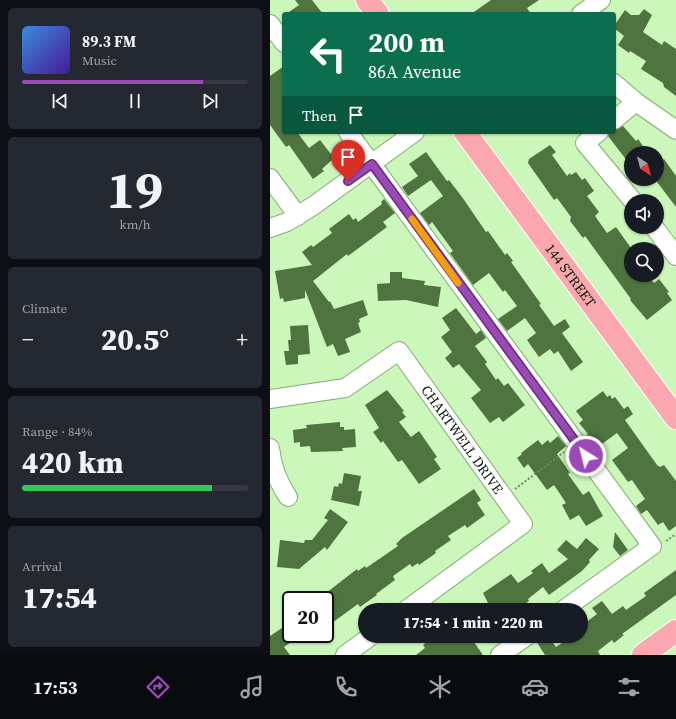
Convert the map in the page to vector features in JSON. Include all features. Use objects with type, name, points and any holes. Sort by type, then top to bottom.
[{"type":"main road","points":[[367,0],[376,12]]},
{"type":"main road","name":"144 STREET","points":[[466,134],[676,418]]},
{"type":"main road","points":[[643,655],[676,631]]},
{"type":"street","points":[[584,12],[601,0]]},
{"type":"street","points":[[270,24],[282,40]]},
{"type":"street","points":[[616,85],[636,102],[676,130]]},
{"type":"street","points":[[616,118],[636,102]]},
{"type":"street","points":[[350,134],[652,546],[573,603]]},
{"type":"street","points":[[270,228],[298,216],[412,134]]},
{"type":"street","points":[[597,134],[586,143],[627,194]]},
{"type":"street","points":[[270,178],[298,216]]},
{"type":"street","points":[[659,234],[676,256]]},
{"type":"street","name":"CHARTWELL DRIVE","points":[[270,399],[345,388],[399,351],[504,497],[523,524],[416,603]]},
{"type":"street","points":[[270,448],[272,467],[278,483],[288,497]]},
{"type":"street","points":[[345,655],[361,643]]},
{"type":"street","points":[[500,655],[517,643]]},
{"type":"path","points":[[504,497],[577,443]]},
{"type":"building","points":[[295,0],[312,0],[321,12],[289,12],[299,5]]},
{"type":"building","points":[[491,0],[539,0],[527,8],[530,12],[474,12]]},
{"type":"building","points":[[644,9],[652,15],[643,32],[662,45],[664,41],[676,49],[676,96],[664,87],[663,83],[641,69],[646,61],[630,51],[629,53],[618,45],[624,36],[616,30],[616,23],[625,10],[631,15],[639,15]]},
{"type":"building","points":[[282,67],[282,134],[298,134],[309,148],[320,140],[334,158],[322,169],[324,171],[313,179],[289,145],[286,147],[270,125],[270,76]]},
{"type":"building","points":[[623,126],[636,141],[638,139],[643,146],[624,146],[624,157],[608,136],[608,134],[616,134],[616,129]]},
{"type":"building","points":[[550,145],[556,152],[552,155],[567,176],[570,173],[571,175],[576,172],[582,180],[585,178],[594,191],[587,196],[599,212],[595,216],[607,233],[616,227],[627,242],[624,242],[624,282],[661,282],[669,292],[667,293],[672,300],[647,320],[630,300],[631,299],[585,236],[583,238],[570,221],[571,217],[557,198],[554,200],[528,163],[529,159]]},
{"type":"building","points":[[426,152],[447,181],[449,180],[462,197],[486,232],[488,231],[505,255],[507,253],[513,261],[511,262],[541,304],[539,305],[554,326],[565,319],[570,327],[562,333],[583,362],[571,371],[558,351],[554,354],[550,349],[539,357],[527,340],[536,333],[525,318],[507,331],[498,319],[517,306],[505,290],[503,292],[489,273],[473,285],[450,253],[453,251],[432,222],[429,225],[420,213],[443,196],[431,180],[408,196],[402,187],[418,176],[409,164]]},
{"type":"building","points":[[664,159],[676,176],[676,207],[660,186],[664,186]]},
{"type":"building","points":[[384,199],[395,213],[383,222],[387,227],[348,256],[347,254],[313,281],[329,302],[330,301],[334,309],[363,300],[368,315],[359,319],[360,322],[358,323],[361,332],[345,339],[350,352],[338,356],[333,344],[327,347],[305,290],[305,298],[284,302],[283,298],[280,299],[275,271],[312,265],[302,252],[311,245],[313,247],[332,233],[329,229],[349,214],[353,220],[356,218],[358,222],[382,204],[381,202]]},
{"type":"building","points":[[390,272],[402,272],[402,278],[425,281],[424,285],[441,287],[438,307],[406,300],[378,301],[377,284],[390,283]]},
{"type":"building","points":[[456,308],[476,334],[481,330],[486,338],[475,346],[487,362],[485,364],[496,380],[498,378],[504,386],[508,383],[525,405],[503,422],[499,417],[490,423],[471,398],[481,390],[459,364],[453,368],[445,358],[452,352],[441,337],[450,330],[442,318]]},
{"type":"building","points":[[308,325],[310,354],[298,355],[298,364],[286,365],[284,351],[289,351],[288,340],[291,340],[290,326]]},
{"type":"building","points":[[387,390],[404,411],[402,412],[406,417],[399,422],[411,437],[419,431],[437,457],[434,459],[441,469],[419,484],[402,460],[398,462],[383,441],[381,443],[373,432],[379,428],[365,405]]},
{"type":"building","points":[[603,391],[607,397],[610,395],[612,399],[615,397],[624,409],[628,406],[633,414],[625,420],[657,465],[660,467],[664,465],[676,481],[676,526],[669,531],[663,522],[658,525],[647,510],[641,514],[636,506],[645,499],[632,480],[628,482],[612,460],[628,448],[617,433],[595,449],[585,436],[588,434],[579,423],[583,420],[576,411]]},
{"type":"building","points":[[340,422],[340,427],[344,427],[344,430],[355,429],[356,447],[342,448],[343,451],[311,452],[310,446],[300,447],[300,442],[294,443],[293,430],[307,428],[306,425]]},
{"type":"building","points":[[558,436],[566,446],[557,454],[570,473],[568,474],[583,495],[589,491],[603,516],[586,526],[579,515],[570,520],[562,505],[566,503],[554,485],[547,490],[528,464],[524,468],[517,458],[538,440],[542,445],[548,440],[550,443]]},
{"type":"building","points":[[344,473],[361,476],[358,491],[362,491],[359,506],[331,500],[334,486],[338,487],[339,483],[342,484]]},
{"type":"building","points":[[474,489],[481,500],[477,503],[485,515],[467,528],[465,525],[448,536],[451,540],[435,551],[436,553],[419,565],[418,563],[412,567],[410,564],[393,576],[395,580],[376,594],[377,595],[366,603],[358,603],[334,621],[334,591],[329,591],[357,569],[358,571],[365,566],[366,568],[398,546],[396,544],[402,538]]},
{"type":"building","points":[[330,509],[348,522],[327,550],[325,547],[299,569],[277,567],[280,540],[304,543],[305,540],[312,540],[328,520],[324,518]]},
{"type":"building","points":[[615,532],[628,550],[620,556],[613,547]]},
{"type":"building","points":[[586,538],[599,549],[582,571],[549,595],[543,587],[528,599],[529,601],[526,603],[488,603],[483,593],[511,574],[518,583],[533,573],[531,571],[542,563],[549,573],[568,559],[557,550],[566,540],[577,549]]},
{"type":"building","points":[[676,570],[676,595],[622,634],[624,635],[614,643],[612,640],[598,651],[600,655],[545,655],[537,643],[553,643],[556,647],[562,643],[588,643],[588,621],[597,614],[592,608],[602,601],[612,614],[623,606],[626,610],[646,596],[644,593]]},
{"type":"building","points":[[282,628],[282,643],[290,643],[284,647],[290,655],[270,655],[270,636]]},
{"type":"building","points":[[425,643],[475,643],[483,655],[416,655],[425,648],[423,645]]},
{"type":"slow traffic","points":[[412,219],[458,283]]},
{"type":"route","points":[[348,181],[372,164],[586,456]]}]
